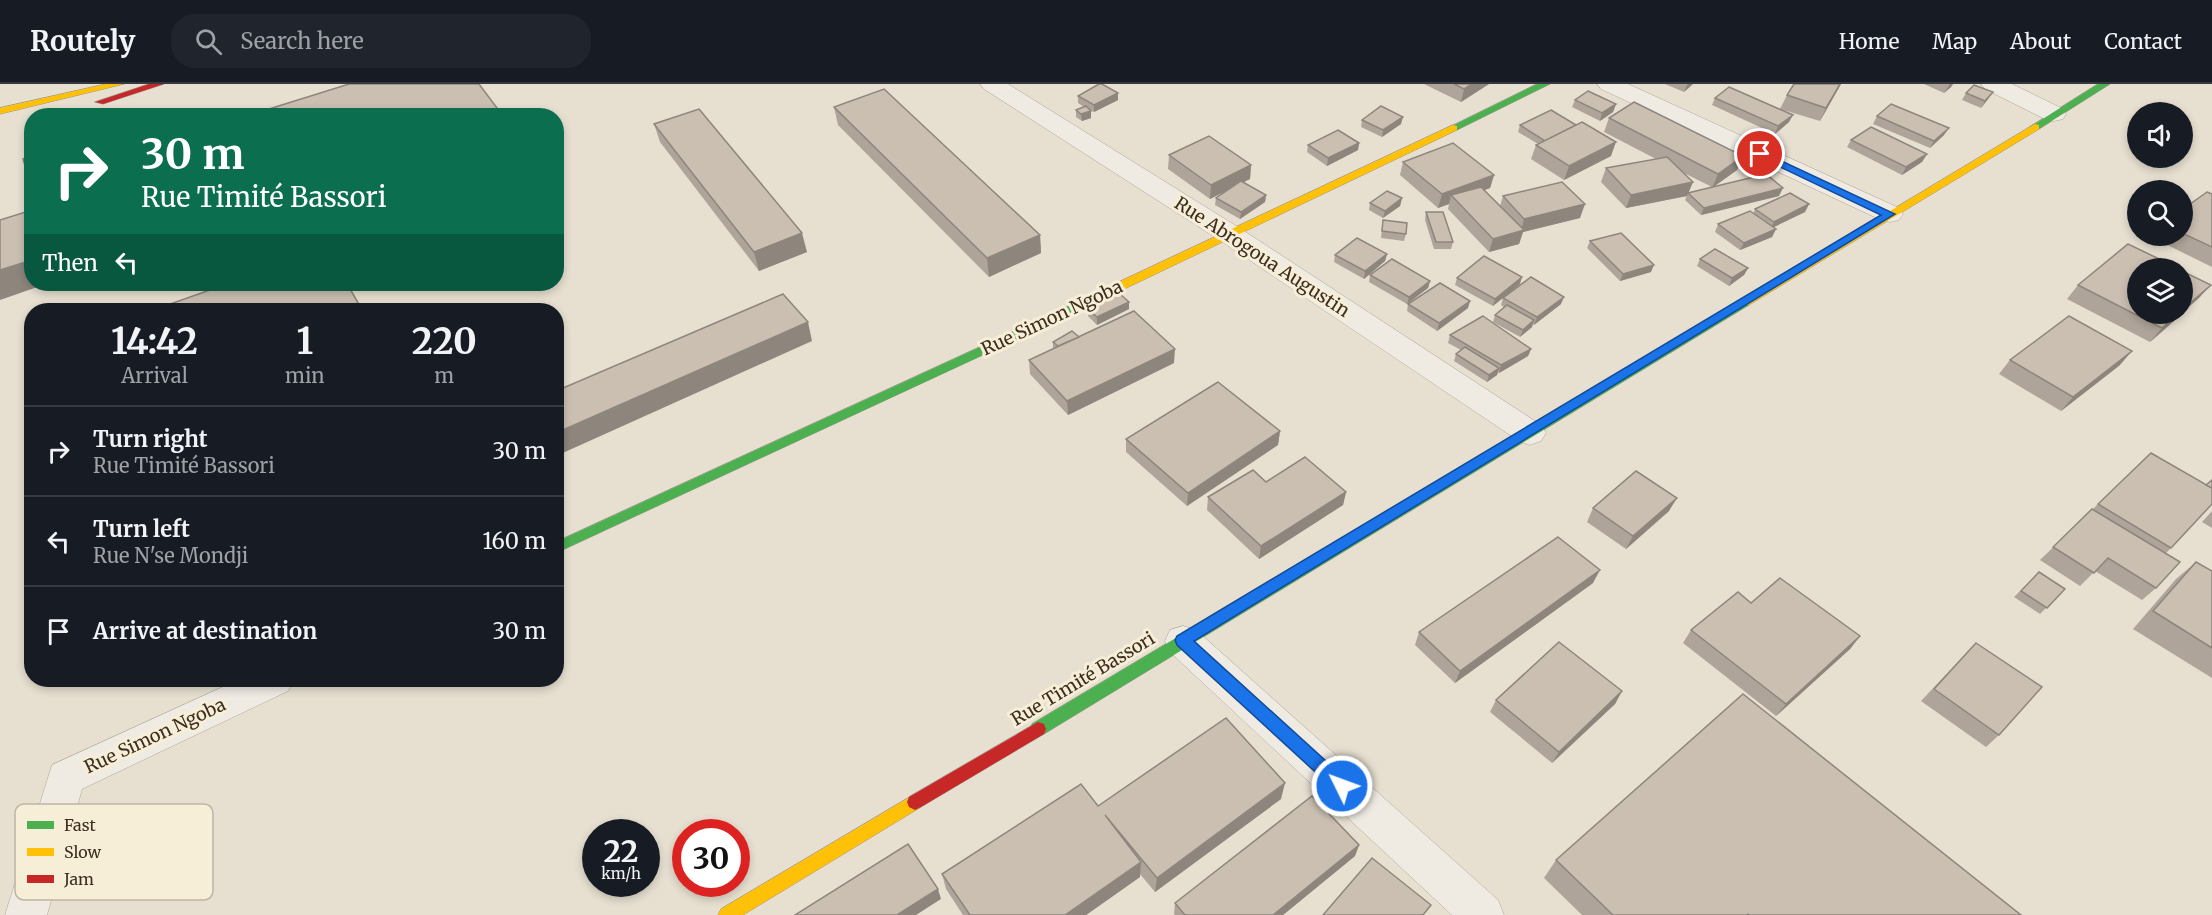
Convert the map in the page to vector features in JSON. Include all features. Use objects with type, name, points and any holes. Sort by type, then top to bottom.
[{"type":"street","points":[[0,111],[119,84]]},
{"type":"street","points":[[86,106],[159,84]]},
{"type":"street","name":"Rue Abrogoua Augustin","points":[[992,84],[1231,235],[1530,433]]},
{"type":"street","name":"Rue Simon Ngoba","points":[[564,544],[1231,235],[1545,84]]},
{"type":"street","points":[[1609,84],[1890,214]]},
{"type":"street","points":[[1993,84],[2054,114]]},
{"type":"street","name":"Rue Timité Bassori","points":[[727,915],[1530,433],[2105,84]]},
{"type":"street","points":[[1183,640],[1483,915]]},
{"type":"street","name":"Rue Simon Ngoba","points":[[58,804],[66,778],[260,687]]},
{"type":"street","name":"Rue Simon Ngoba","points":[[26,915],[30,900]]},
{"type":"building","points":[[349,84],[479,84],[497,108],[272,108]]},
{"type":"building","points":[[1099,84],[1118,93],[1094,105],[1078,96]]},
{"type":"building","points":[[1454,84],[1472,84],[1464,89]]},
{"type":"building","points":[[1794,84],[1840,84],[1826,108],[1787,95]]},
{"type":"building","points":[[1974,85],[1993,92],[1985,101],[1966,93]]},
{"type":"building","points":[[1729,87],[1793,115],[1778,126],[1715,98]]},
{"type":"building","points":[[884,89],[1040,235],[987,258],[834,107]]},
{"type":"building","points":[[1588,91],[1616,104],[1602,113],[1575,100]]},
{"type":"building","points":[[1634,102],[1743,156],[1718,174],[1609,118]]},
{"type":"building","points":[[1891,104],[1949,128],[1934,141],[1877,116]]},
{"type":"building","points":[[1086,106],[1091,111],[1081,114],[1076,110]]},
{"type":"building","points":[[1381,106],[1403,117],[1383,130],[1362,120]]},
{"type":"building","points":[[699,109],[802,233],[754,252],[654,124]]},
{"type":"building","points":[[1551,110],[1576,125],[1545,141],[1520,125]]},
{"type":"building","points":[[1582,122],[1616,142],[1569,166],[1536,145]]},
{"type":"building","points":[[1871,127],[1927,154],[1906,167],[1851,140]]},
{"type":"building","points":[[1338,130],[1359,143],[1328,158],[1308,145]]},
{"type":"building","points":[[1209,136],[1251,165],[1211,185],[1169,155]]},
{"type":"building","points":[[1453,143],[1494,175],[1442,194],[1403,162]]},
{"type":"building","points":[[1667,157],[1693,182],[1631,195],[1606,168]]},
{"type":"building","points":[[1766,174],[1783,188],[1704,208],[1688,193]]},
{"type":"building","points":[[1241,181],[1266,195],[1241,212],[1216,198]]},
{"type":"building","points":[[1562,182],[1585,204],[1524,219],[1503,196]]},
{"type":"building","points":[[1481,187],[1524,230],[1493,239],[1451,195]]},
{"type":"building","points":[[1387,191],[1402,198],[1385,211],[1370,203]]},
{"type":"building","points":[[2207,192],[2212,194],[2212,247],[2193,238],[2193,202]]},
{"type":"building","points":[[1790,193],[1809,204],[1774,222],[1755,209]]},
{"type":"building","points":[[1750,211],[1776,229],[1744,243],[1718,224]]},
{"type":"building","points":[[24,212],[24,262],[0,270],[0,220]]},
{"type":"building","points":[[1426,212],[1443,212],[1453,242],[1436,242]]},
{"type":"building","points":[[1383,220],[1407,223],[1406,234],[1382,231]]},
{"type":"building","points":[[1621,233],[1654,265],[1623,274],[1590,241]]},
{"type":"building","points":[[1357,238],[1387,254],[1365,271],[1335,255]]},
{"type":"building","points":[[2127,245],[2157,258],[2127,258],[2127,310],[2078,285]]},
{"type":"building","points":[[1715,249],[1748,268],[1732,278],[1700,259]]},
{"type":"building","points":[[1484,256],[1522,277],[1495,299],[1457,278]]},
{"type":"building","points":[[1392,259],[1430,281],[1409,297],[1370,275]]},
{"type":"building","points":[[2193,276],[2211,285],[2193,301]]},
{"type":"building","points":[[1531,277],[1564,297],[1537,317],[1503,298]]},
{"type":"building","points":[[1440,283],[1470,301],[1439,323],[1408,304]]},
{"type":"building","points":[[207,291],[351,291],[358,303],[173,303]]},
{"type":"building","points":[[783,294],[808,322],[564,429],[564,388]]},
{"type":"building","points":[[1120,294],[1129,302],[1097,317],[1088,309]]},
{"type":"building","points":[[1507,305],[1534,320],[1523,330],[1495,315]]},
{"type":"building","points":[[1134,311],[1175,349],[1067,401],[1029,360]]},
{"type":"building","points":[[1483,316],[1531,349],[1501,365],[1450,335]]},
{"type":"building","points":[[2069,316],[2132,351],[2073,397],[2010,360]]},
{"type":"building","points":[[2154,324],[2167,324],[2162,328]]},
{"type":"building","points":[[1072,331],[1079,337],[1058,346],[1053,342]]},
{"type":"building","points":[[1465,347],[1499,368],[1489,375],[1456,354]]},
{"type":"building","points":[[1218,382],[1280,431],[1188,493],[1126,439]]},
{"type":"building","points":[[2151,453],[2212,488],[2212,504],[2171,548],[2098,504]]},
{"type":"building","points":[[1305,457],[1346,492],[1261,546],[1208,497],[1253,470],[1266,482]]},
{"type":"building","points":[[1636,471],[1677,498],[1633,536],[1593,508]]},
{"type":"building","points":[[2212,480],[2212,488],[2206,485]]},
{"type":"building","points":[[2092,509],[2180,562],[2156,588],[2108,558],[2094,573],[2053,547]]},
{"type":"building","points":[[1558,537],[1600,570],[1460,671],[1419,632]]},
{"type":"building","points":[[2196,562],[2212,571],[2212,648],[2153,611]]},
{"type":"building","points":[[2039,572],[2065,589],[2047,608],[2021,591]]},
{"type":"building","points":[[1780,578],[1860,636],[1786,704],[1691,630],[1738,592],[1751,603]]},
{"type":"building","points":[[1559,642],[1622,691],[1559,752],[1496,700]]},
{"type":"building","points":[[1976,643],[2042,687],[1999,735],[1934,689]]},
{"type":"building","points":[[1743,694],[2021,915],[1613,915],[1556,860]]},
{"type":"building","points":[[1226,718],[1285,783],[1157,878],[1105,815],[1141,862],[1065,915],[970,915],[942,874],[1081,784],[1098,806]]},
{"type":"building","points":[[1312,796],[1359,845],[1273,915],[1185,915],[1175,903]]},
{"type":"building","points":[[908,844],[938,889],[897,915],[795,915]]},
{"type":"building","points":[[1372,858],[1431,905],[1423,915],[1323,915]]},
{"type":"traffic: fast","points":[[1453,128],[1545,84]]},
{"type":"traffic: fast","points":[[2035,127],[2105,84]]},
{"type":"traffic: fast","points":[[564,544],[1093,299]]},
{"type":"traffic: fast","points":[[1038,729],[1745,302]]},
{"type":"traffic: slow","points":[[0,111],[119,84]]},
{"type":"traffic: slow","points":[[1745,302],[2035,127]]},
{"type":"traffic: slow","points":[[1093,299],[1453,128]]},
{"type":"traffic: slow","points":[[727,915],[915,802]]},
{"type":"traffic: jam","points":[[100,102],[159,84]]},
{"type":"traffic: jam","points":[[915,802],[1038,729]]},
{"type":"route","points":[[1342,786],[1183,640],[1890,214],[1760,154]]}]
